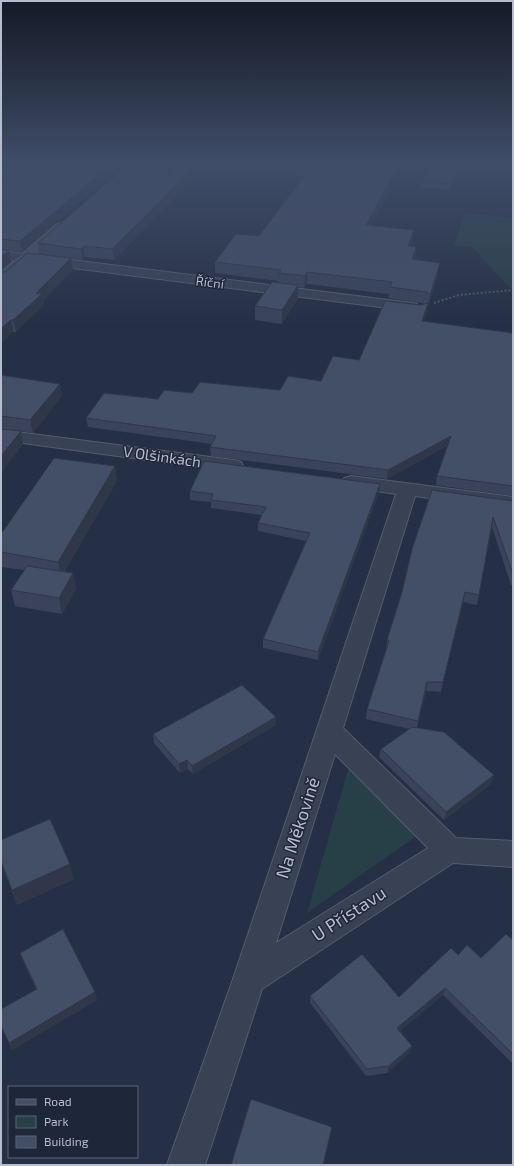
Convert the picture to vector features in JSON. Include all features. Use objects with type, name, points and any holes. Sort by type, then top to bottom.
[{"type":"main road","points":[[1,278],[70,219]]},
{"type":"street","name":"Říční","points":[[1,255],[420,308]]},
{"type":"street","name":"V Olšinkách","points":[[1,435],[251,469]]},
{"type":"street","points":[[337,481],[513,503]]},
{"type":"street","name":"Na Měkovině","points":[[186,1165],[249,979],[408,490]]},
{"type":"street","points":[[329,731],[449,850],[513,854]]},
{"type":"street","name":"U Přístavu","points":[[249,979],[449,850]]},
{"type":"path","points":[[420,308],[459,295],[513,290]]},
{"type":"green space","points":[[464,217],[513,218],[513,291],[472,247],[454,246]]},
{"type":"green space","points":[[349,766],[418,835],[307,913]]},
{"type":"building","points":[[1,217],[48,217],[20,241],[1,239]]},
{"type":"building","points":[[67,217],[144,217],[112,249],[84,246],[81,249],[38,243]]},
{"type":"building","points":[[273,217],[370,217],[366,225],[414,230],[408,246],[416,247],[412,259],[440,263],[430,295],[427,292],[390,287],[392,282],[307,272],[305,276],[279,273],[281,270],[215,262],[236,234],[259,236]]},
{"type":"building","points":[[1,249],[9,251],[1,257]]},
{"type":"building","points":[[27,253],[71,258],[36,293],[42,294],[1,329],[1,272],[5,272]]},
{"type":"building","points":[[272,282],[298,285],[282,310],[255,306]]},
{"type":"building","points":[[385,301],[421,305],[428,303],[422,321],[513,333],[513,486],[437,476],[451,436],[388,470],[210,447],[216,436],[86,418],[104,393],[158,399],[164,390],[192,393],[200,382],[280,390],[288,376],[321,381],[333,356],[359,360]]},
{"type":"building","points":[[1,375],[60,384],[30,420],[1,416]]},
{"type":"building","points":[[1,429],[21,431],[1,456]]},
{"type":"building","points":[[54,458],[115,466],[58,562],[1,552],[1,534]]},
{"type":"building","points":[[204,461],[380,484],[318,652],[263,639],[310,533],[258,523],[266,507],[211,500],[213,494],[190,491]]},
{"type":"building","points":[[432,490],[513,501],[513,574],[493,517],[479,595],[465,592],[443,682],[427,682],[418,721],[367,709],[389,641],[387,640],[402,592],[412,549]]},
{"type":"building","points":[[27,566],[73,573],[59,598],[11,590]]},
{"type":"building","points":[[242,685],[276,717],[192,766],[187,760],[179,764],[153,734]]},
{"type":"building","points":[[412,727],[444,732],[494,775],[446,812],[381,749]]},
{"type":"building","points":[[50,819],[70,864],[12,890],[1,861],[1,840]]},
{"type":"building","points":[[63,929],[95,992],[9,1043],[1,1026],[1,1009],[37,989],[20,953]]},
{"type":"building","points":[[506,934],[513,940],[513,1054],[445,988],[397,1028],[412,1046],[389,1066],[367,1069],[310,996],[362,954],[399,997],[451,948],[458,955],[467,945],[481,958]]},
{"type":"building","points":[[251,1099],[332,1127],[323,1165],[231,1165]]}]
